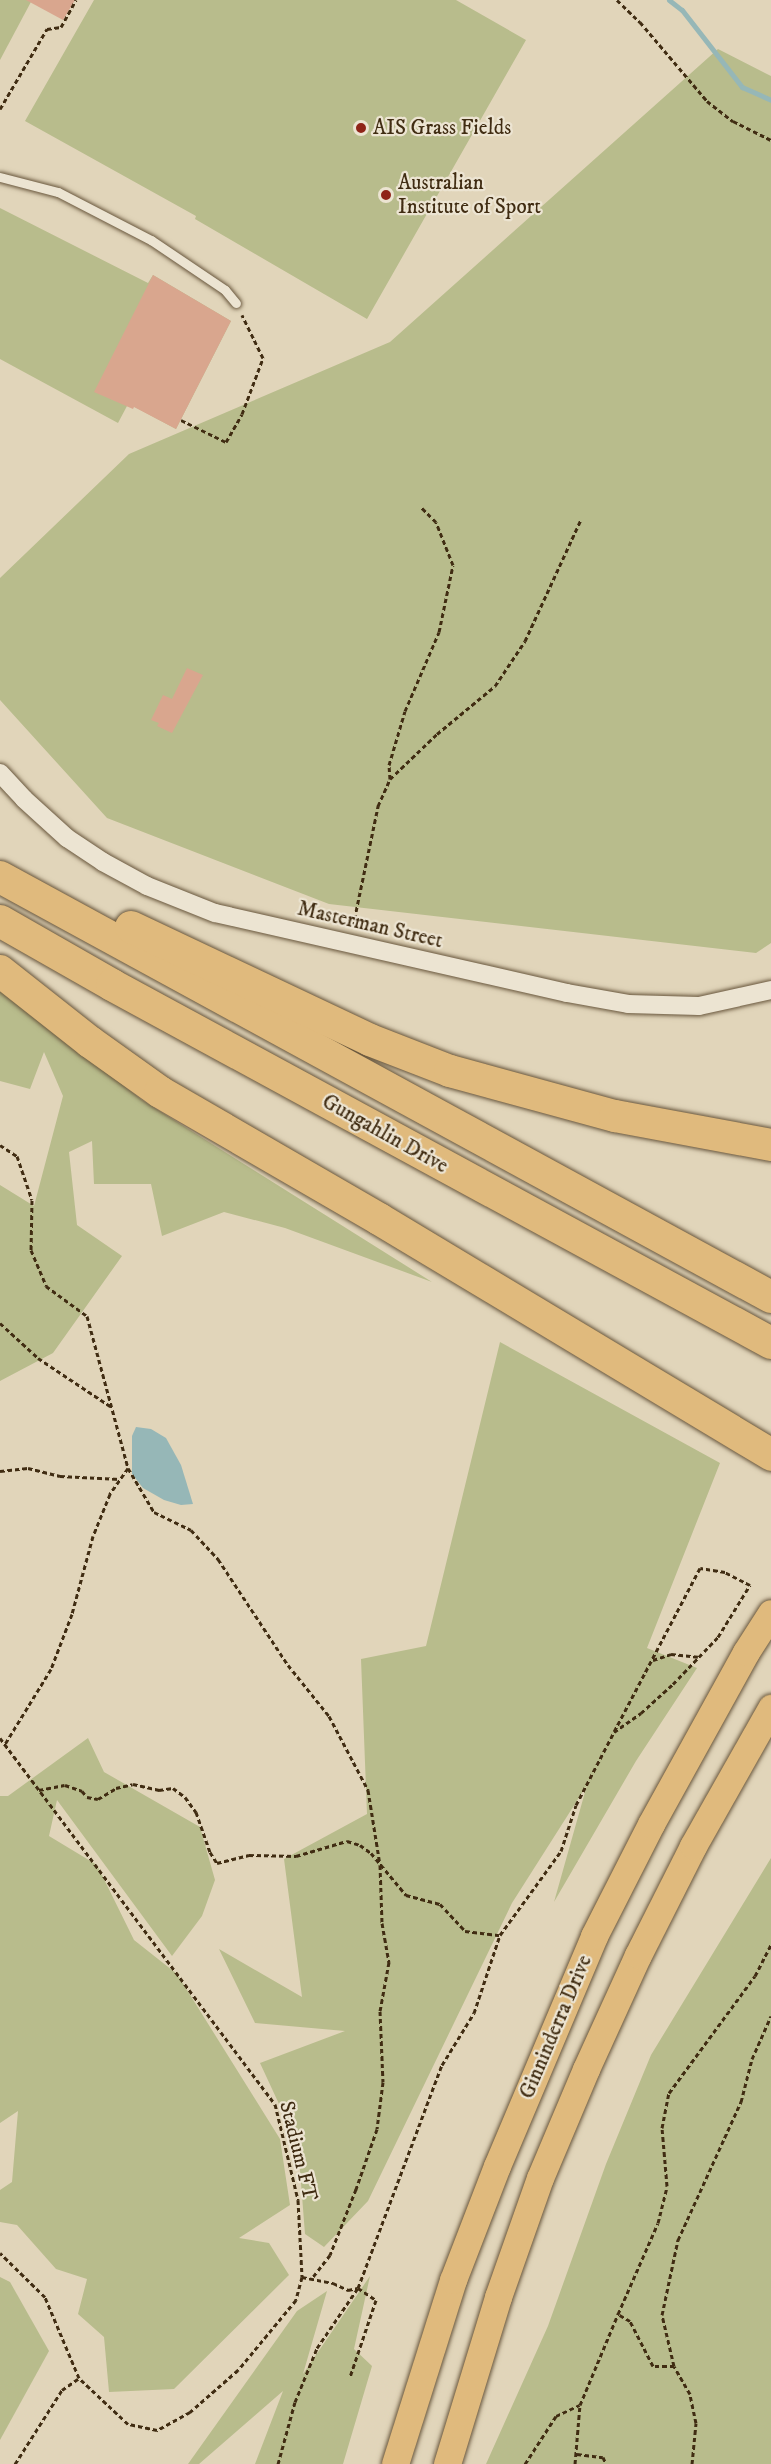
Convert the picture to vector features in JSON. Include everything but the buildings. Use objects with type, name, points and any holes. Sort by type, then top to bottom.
[{"type":"highway","points":[[0,859],[61,893],[263,991],[370,1040],[450,1071],[615,1116],[771,1145]]},
{"type":"highway","name":"Gungahlin Drive","points":[[0,877],[771,1297]]},
{"type":"highway","name":"Gungahlin Drive","points":[[0,921],[112,985],[771,1343]]},
{"type":"highway","points":[[0,971],[90,1042],[160,1092],[379,1219],[771,1455]]},
{"type":"main road","name":"Ginninderra Drive","points":[[395,2464],[453,2280],[497,2166],[594,1936],[657,1814],[746,1652],[771,1613]]},
{"type":"main road","name":"Ginninderra Drive","points":[[447,2464],[498,2297],[540,2178],[586,2068],[638,1955],[693,1846],[771,1708]]},
{"type":"street","name":"Masterman Street","points":[[0,772],[24,799],[67,838],[147,886],[215,913],[567,993],[628,1004],[699,1006],[771,990]]},
{"type":"lane","points":[[0,177],[58,192],[151,240],[225,290],[236,303]]},
{"type":"path","points":[[0,109],[47,29],[61,27],[76,0]]},
{"type":"path","points":[[617,0],[640,22],[707,101],[733,121],[771,140]]},
{"type":"path","points":[[181,420],[226,442],[242,414],[263,358],[236,303]]},
{"type":"path","points":[[350,943],[376,817],[390,779],[389,765],[405,711],[439,632],[453,565],[436,522],[421,507]]},
{"type":"path","points":[[390,779],[437,734],[495,686],[525,641],[581,519]]},
{"type":"path","points":[[0,1145],[17,1156],[32,1200],[31,1250],[46,1286],[87,1316],[128,1468],[154,1512],[190,1530],[218,1559],[288,1665],[329,1716],[368,1790],[380,1865],[382,1923],[389,1962],[380,2011],[383,2082],[377,2129],[336,2241],[312,2278]]},
{"type":"path","points":[[0,1323],[38,1358],[110,1406]]},
{"type":"path","points":[[0,1471],[28,1468],[60,1476],[120,1479]]},
{"type":"path","points":[[5,1744],[51,1669],[72,1614],[93,1536],[110,1494],[128,1468]]},
{"type":"path","points":[[278,2464],[295,2402],[317,2348],[358,2288],[442,2065],[474,2013],[500,1935],[561,1851],[576,1805],[614,1732],[652,1661],[700,1568],[725,1572],[750,1585],[718,1637],[641,1713],[614,1732]]},
{"type":"path","points":[[652,1661],[671,1654],[698,1657]]},
{"type":"path","name":"Stadium FT","points":[[0,1738],[275,2104],[298,2200],[302,2277],[296,2300],[238,2370],[190,2412],[157,2430],[128,2424],[79,2378]]},
{"type":"path","points":[[39,1790],[65,1785],[82,1791],[87,1797],[98,1799],[116,1788],[134,1784],[159,1790],[173,1788],[185,1797],[196,1812],[210,1852],[217,1863],[249,1855],[297,1856],[347,1840],[360,1845],[406,1895],[440,1904],[465,1931],[500,1935]]},
{"type":"path","points":[[575,2464],[580,2405],[658,2223],[667,2186],[662,2128],[669,2093],[755,1976],[771,1944]]},
{"type":"path","points":[[692,2464],[696,2423],[690,2394],[674,2366],[662,2315],[678,2240],[741,2102],[752,2059],[771,2016]]},
{"type":"path","points":[[0,2253],[45,2297],[79,2378],[62,2390],[15,2464]]},
{"type":"path","points":[[302,2277],[348,2290],[358,2288],[376,2300],[350,2377]]},
{"type":"path","points":[[618,2314],[630,2321],[653,2366],[674,2366]]},
{"type":"path","points":[[525,2464],[556,2416],[580,2405]]},
{"type":"path","points":[[577,2454],[603,2457],[606,2464]]},
{"type":"green space","points":[[0,0],[32,0],[0,60]]},
{"type":"green space","name":"AIS Grass Fields","points":[[94,0],[456,0],[526,40],[367,319],[195,219],[196,216],[25,121]]},
{"type":"green space","points":[[718,49],[771,76],[771,943],[756,953],[329,904],[107,818],[0,700],[0,578],[129,454],[390,342]]},
{"type":"green space","points":[[0,208],[148,283],[153,275],[231,321],[176,429],[135,407],[127,406],[118,423],[0,359]]},
{"type":"green space","points":[[0,988],[142,1100],[432,1282],[285,1228],[224,1212],[162,1236],[151,1184],[94,1184],[92,1141],[69,1152],[77,1225],[122,1256],[53,1353],[0,1381],[0,1185],[34,1206],[63,1096],[44,1052],[30,1089],[0,1081]]},
{"type":"green space","points":[[500,1342],[720,1463],[647,1648],[697,1668],[636,1761],[554,1902],[587,1785],[512,1903],[368,2201],[324,2247],[305,2234],[298,2145],[260,2063],[345,2031],[255,2023],[219,1949],[302,1997],[284,1859],[367,1814],[361,1659],[426,1646]]},
{"type":"green space","points":[[88,1738],[104,1772],[200,1827],[215,1880],[202,1916],[172,1956],[57,1800],[49,1836],[97,1865],[134,1940],[177,1974],[280,2139],[290,2205],[239,2238],[269,2243],[289,2275],[174,2389],[109,2392],[104,2337],[78,2314],[87,2279],[56,2269],[17,2225],[0,2222],[0,2190],[12,2182],[18,2111],[0,2123],[0,1796],[8,1796]]},
{"type":"green space","points":[[771,1858],[771,2464],[486,2464],[548,2326],[606,2164],[651,2055]]},
{"type":"green space","points":[[370,2276],[354,2349],[372,2366],[343,2464],[255,2464],[283,2391],[199,2464],[188,2464],[297,2311],[327,2291],[303,2374]]},
{"type":"green space","points":[[0,2277],[10,2282],[49,2351],[0,2440]]},
{"type":"water","points":[[136,1427],[151,1429],[166,1438],[181,1465],[193,1504],[181,1505],[164,1500],[143,1488],[132,1474],[132,1436]]},
{"type":"waterway","points":[[669,0],[682,10],[742,87],[771,100]]},
{"type":"place","name":"AIS Grass Fields","points":[[361,128]]},
{"type":"place","name":"Australian Institute of Sport","points":[[386,195]]}]
